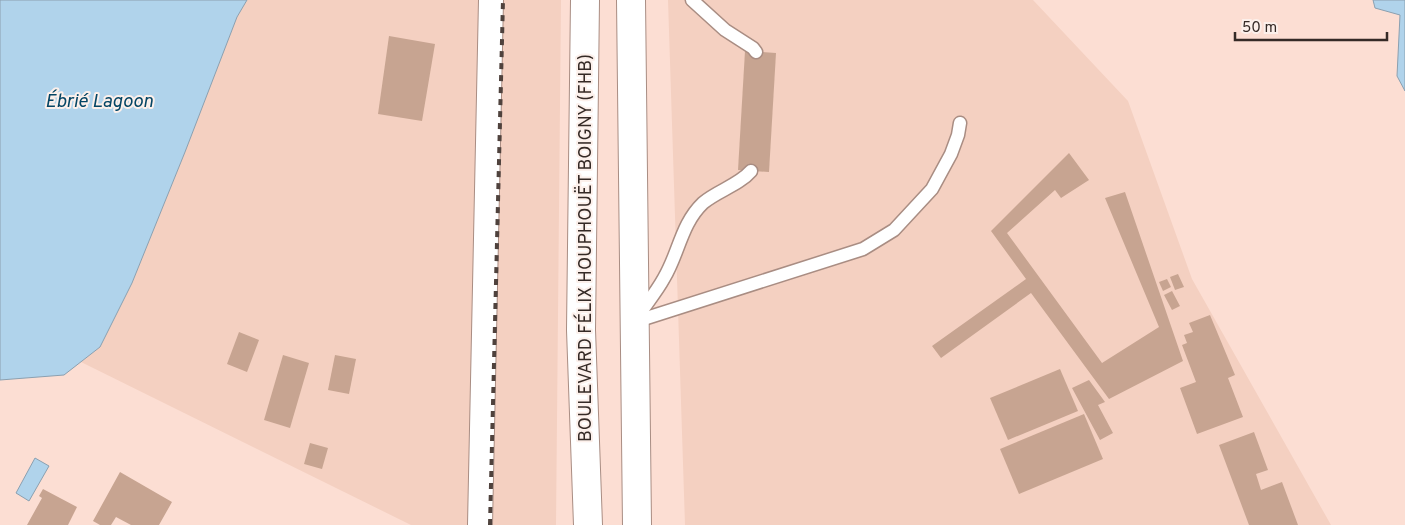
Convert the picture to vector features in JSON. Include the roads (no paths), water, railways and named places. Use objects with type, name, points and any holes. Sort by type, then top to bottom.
[{"type":"highway","name":"BOULEVARD FÉLIX HOUPHOUËT BOIGNY (FHB)","points":[[584,0],[581,330],[588,525]]},
{"type":"highway","points":[[631,0],[637,525]]},
{"type":"street","points":[[480,525],[491,0]]},
{"type":"lane","points":[[692,0],[725,30],[753,48],[756,52]]},
{"type":"lane","points":[[634,322],[863,249],[894,230],[932,189],[951,154],[960,123]]},
{"type":"lane","points":[[634,322],[665,277],[686,225],[703,204],[748,175],[751,171]]},
{"type":"water","name":"Ébrié Lagoon","points":[[0,0],[247,0],[237,17],[132,283],[100,347],[64,375],[0,380]]},
{"type":"water","points":[[1373,0],[1405,0],[1405,91],[1397,76],[1400,15],[1375,8]]},
{"type":"water","points":[[35,458],[49,466],[29,501],[16,493]]},
{"type":"railway","points":[[490,525],[503,0]]}]
